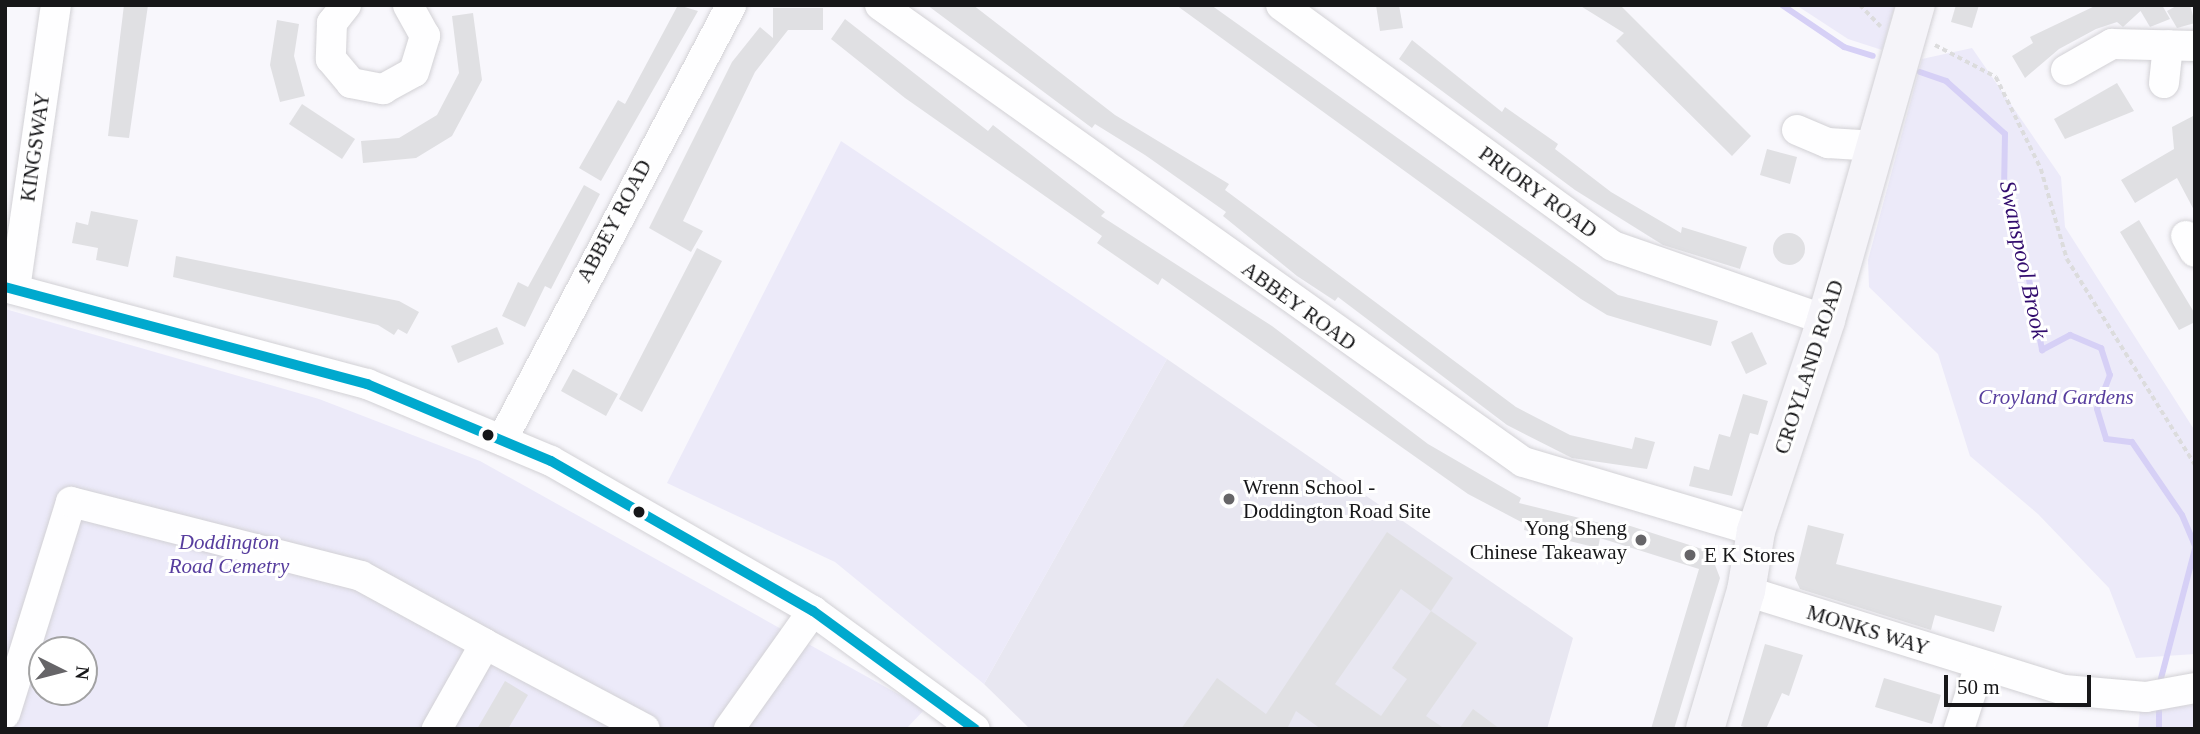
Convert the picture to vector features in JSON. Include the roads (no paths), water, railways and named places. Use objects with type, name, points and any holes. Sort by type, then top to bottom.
[{"type":"main road","name":"CROYLAND ROAD","points":[[1705,729],[1746,591],[1756,531],[1826,320],[1905,43]]},
{"type":"street","name":"KINGSWAY","points":[[10,288],[56,5]]},
{"type":"street","points":[[346,5],[332,23],[331,58],[351,83],[383,89],[414,72],[425,36],[408,5]]},
{"type":"street","name":"ABBEY ROAD","points":[[502,440],[732,5]]},
{"type":"street","name":"ABBEY ROAD","points":[[880,5],[1522,463],[1756,531]]},
{"type":"street","name":"PRIORY ROAD","points":[[1281,5],[1613,246],[1826,320]]},
{"type":"street","points":[[2066,70],[2112,44],[2181,46],[2164,83]]},
{"type":"street","points":[[1797,130],[1828,143],[1876,146]]},
{"type":"street","points":[[10,288],[368,384],[502,440],[683,532],[813,611],[975,729]]},
{"type":"street","points":[[5,714],[71,502],[361,576],[645,729]]},
{"type":"street","name":"MONKS WAY","points":[[1746,591],[2064,690],[2171,692]]},
{"type":"street","points":[[729,729],[758,682],[813,611]]},
{"type":"street","points":[[436,729],[485,644]]},
{"type":"street","points":[[1959,729],[1980,665]]},
{"type":"waterway","name":"Swanspool Brook","points":[[1782,5],[1844,47],[1873,56]]},
{"type":"waterway","name":"Swanspool Brook","points":[[1920,72],[1946,81],[2005,134],[2004,191],[2025,258],[2042,350],[2070,335],[2101,348],[2110,375],[2097,409],[2106,439],[2132,442],[2182,515],[2195,546]]},
{"type":"waterway","name":"Swanspool Brook","points":[[2159,686],[2195,549]]},
{"type":"waterway","name":"Swanspool Brook","points":[[2159,704],[2159,729]]},
{"type":"place","name":"Wrenn School - Doddington Road Site","points":[[1229,499]]},
{"type":"place","name":"Yong Sheng Chinese Takeaway","points":[[1641,540]]},
{"type":"place","name":"E K Stores","points":[[1690,555]]},
{"type":"park label","name":"Croyland Gardens","points":[[2056,397]]},
{"type":"park label","name":"Doddington Road Cemetry","points":[[229,554]]}]
